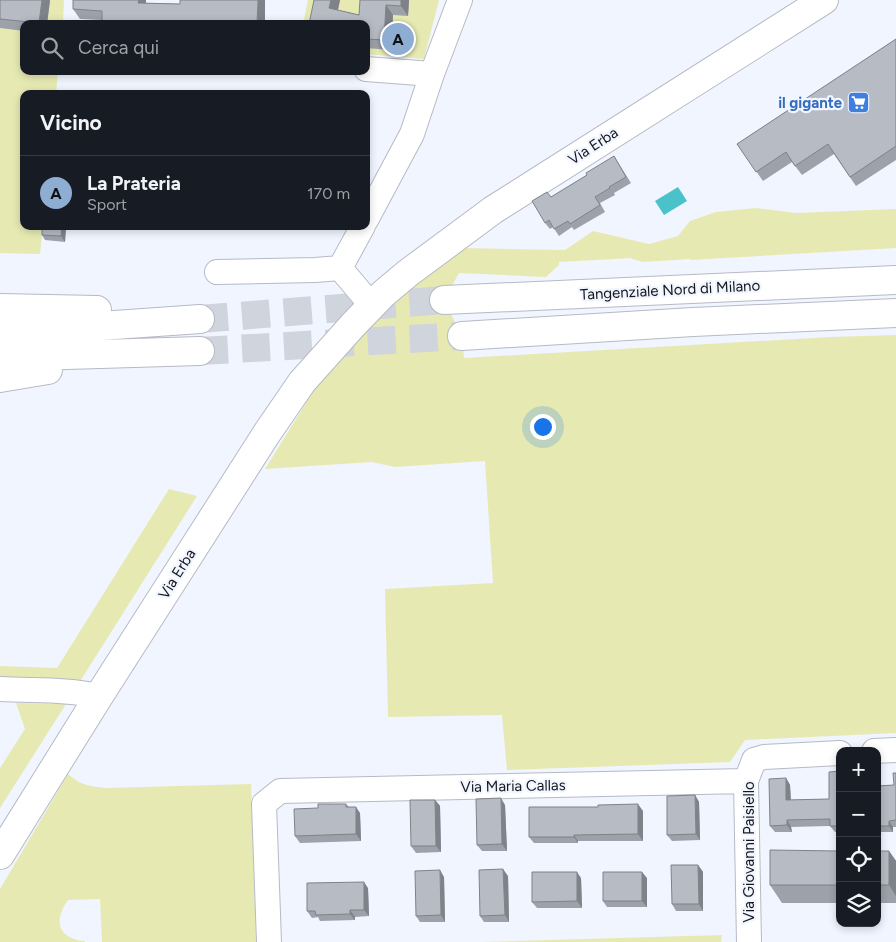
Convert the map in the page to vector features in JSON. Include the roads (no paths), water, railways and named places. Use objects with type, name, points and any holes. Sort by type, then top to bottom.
[{"type":"main road","name":"Via Erba","points":[[0,855],[236,480],[285,406],[302,382],[353,324],[414,268],[493,210],[824,0]]},
{"type":"main road","name":"Tangenziale Nord di Milano","points":[[444,300],[896,280]]},
{"type":"main road","points":[[0,308],[199,316],[0,333]]},
{"type":"main road","points":[[462,336],[693,322],[896,313]]},
{"type":"main road","points":[[0,357],[200,351]]},
{"type":"main road","points":[[0,378],[92,362],[161,353]]},
{"type":"street","points":[[370,213],[412,134],[460,0]]},
{"type":"street","points":[[370,69],[432,74]]},
{"type":"street","points":[[340,268],[360,230]]},
{"type":"street","points":[[340,268],[372,306]]},
{"type":"street","points":[[217,272],[340,268]]},
{"type":"street","points":[[0,690],[86,693],[99,696]]},
{"type":"street","points":[[881,751],[896,750]]},
{"type":"street","name":"Via Giovanni Paisiello","points":[[749,942],[746,781],[754,760],[764,757],[836,753]]},
{"type":"street","name":"Via Maria Callas","points":[[269,942],[264,804],[280,791],[746,781]]},
{"type":"water","points":[[678,187],[687,201],[664,215],[655,201]]},
{"type":"tunnel","points":[[200,319],[444,300]]},
{"type":"tunnel","points":[[200,351],[462,336]]},
{"type":"place","name":"La Prateria","points":[[398,39]]},
{"type":"place","name":"il gigante","points":[[858,103]]}]
